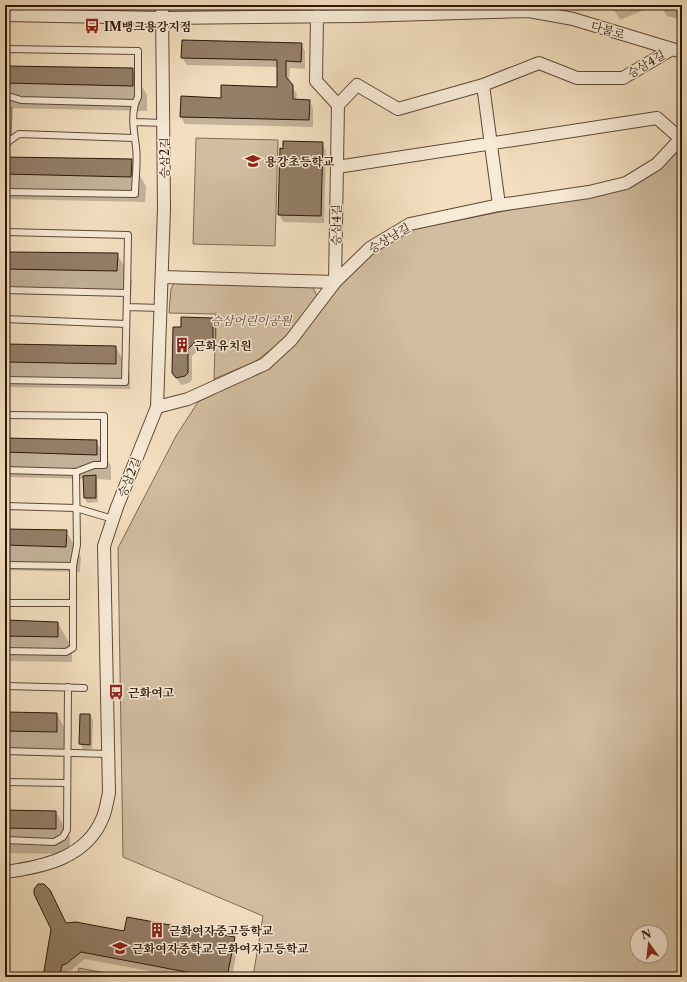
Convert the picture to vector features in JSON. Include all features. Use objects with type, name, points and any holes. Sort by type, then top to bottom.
[{"type":"street","name":"승삼2길","points":[[5,872],[41,867],[70,856],[88,840],[103,818],[109,793],[104,546],[157,406],[162,277],[164,123],[162,5]]},
{"type":"street","name":"다불로","points":[[5,15],[162,18],[317,16],[360,10],[529,8],[573,19],[677,50]]},
{"type":"street","points":[[317,16],[316,81],[338,105]]},
{"type":"street","name":"승삼4길","points":[[335,282],[338,105],[358,85],[398,109],[483,85],[539,63],[576,78],[623,78],[677,50]]},
{"type":"street","points":[[483,85],[499,205]]},
{"type":"street","points":[[337,168],[657,118],[681,138]]},
{"type":"street","name":"승상남길","points":[[157,406],[188,399],[265,364],[292,340],[335,282],[370,248],[410,224],[499,205],[589,192],[626,183],[657,164],[681,138]]},
{"type":"street","points":[[162,277],[335,282]]},
{"type":"lane","points":[[5,49],[138,50],[138,97],[134,103],[134,138],[136,146],[135,194],[5,192]]},
{"type":"lane","points":[[5,95],[21,100],[134,103]]},
{"type":"lane","points":[[135,122],[164,123]]},
{"type":"lane","points":[[5,144],[19,134],[134,138]]},
{"type":"lane","points":[[5,232],[128,235],[125,382],[5,380]]},
{"type":"lane","points":[[5,290],[127,293]]},
{"type":"lane","points":[[127,307],[160,308]]},
{"type":"lane","points":[[5,319],[126,324]]},
{"type":"lane","points":[[5,415],[104,416],[104,465],[94,464],[76,472],[5,470]]},
{"type":"lane","points":[[5,651],[66,652],[73,648],[73,566],[77,545],[76,472]]},
{"type":"lane","points":[[5,506],[76,508],[113,519]]},
{"type":"lane","points":[[5,565],[73,566]]},
{"type":"lane","points":[[5,603],[73,603]]},
{"type":"lane","points":[[5,686],[84,688]]},
{"type":"lane","points":[[5,840],[54,842],[63,837],[67,830],[68,687]]},
{"type":"lane","points":[[5,751],[108,754]]},
{"type":"lane","points":[[5,782],[67,783]]},
{"type":"green space","points":[[5,108],[12,108],[11,137],[5,137]]},
{"type":"green space","points":[[196,138],[278,140],[275,246],[193,244]]},
{"type":"green space","points":[[682,138],[682,977],[253,977],[263,916],[123,857],[118,548],[176,436],[198,402],[270,367],[297,342],[344,281],[371,250],[405,231],[624,187]]},
{"type":"green space","name":"승삼어린이공원","points":[[174,283],[312,286],[319,300],[287,337],[256,361],[214,379],[216,314],[169,313],[171,289]]},
{"type":"green space","points":[[79,968],[127,977],[77,977]]},
{"type":"building","points":[[182,40],[302,43],[301,62],[286,61],[286,77],[293,85],[293,99],[310,100],[309,120],[180,117],[181,96],[221,98],[221,85],[277,87],[277,60],[181,58]]},
{"type":"building","points":[[5,66],[133,68],[133,86],[5,83]]},
{"type":"building","points":[[283,141],[323,142],[321,216],[278,215],[280,148],[283,149]]},
{"type":"building","points":[[5,157],[132,159],[131,177],[5,174]]},
{"type":"building","points":[[5,252],[118,253],[117,271],[5,269]]},
{"type":"building","name":"근화유치원","points":[[181,317],[213,318],[213,342],[195,342],[188,349],[188,373],[185,376],[176,378],[172,373],[173,327],[181,327]]},
{"type":"building","points":[[5,344],[116,346],[116,364],[5,362]]},
{"type":"building","points":[[5,438],[97,440],[97,455],[5,452]]},
{"type":"building","points":[[96,475],[96,498],[84,498],[83,476]]},
{"type":"building","points":[[5,529],[67,530],[66,547],[5,545]]},
{"type":"building","points":[[5,620],[58,622],[58,637],[5,636]]},
{"type":"building","points":[[5,712],[57,713],[57,732],[5,731]]},
{"type":"building","points":[[80,714],[90,714],[90,745],[79,744]]},
{"type":"building","points":[[5,810],[56,811],[56,829],[5,828]]},
{"type":"building","name":"근화여자중고등학교","points":[[38,884],[44,884],[50,890],[66,923],[76,922],[124,931],[127,917],[235,937],[227,977],[197,977],[197,974],[81,952],[66,964],[62,965],[60,977],[43,977],[51,929],[34,894],[34,889]]},
{"type":"place","name":"IM뱅크용강지점","points":[[92,26]]},
{"type":"place","name":"용강초등학교","points":[[253,161]]},
{"type":"place","name":"근화유치원","points":[[182,345]]},
{"type":"place","name":"근화여고","points":[[116,692]]},
{"type":"place","name":"근화여자중고등학교","points":[[157,930]]},
{"type":"place","name":"근화여자중학교 근화여자고등학교","points":[[120,948]]}]
